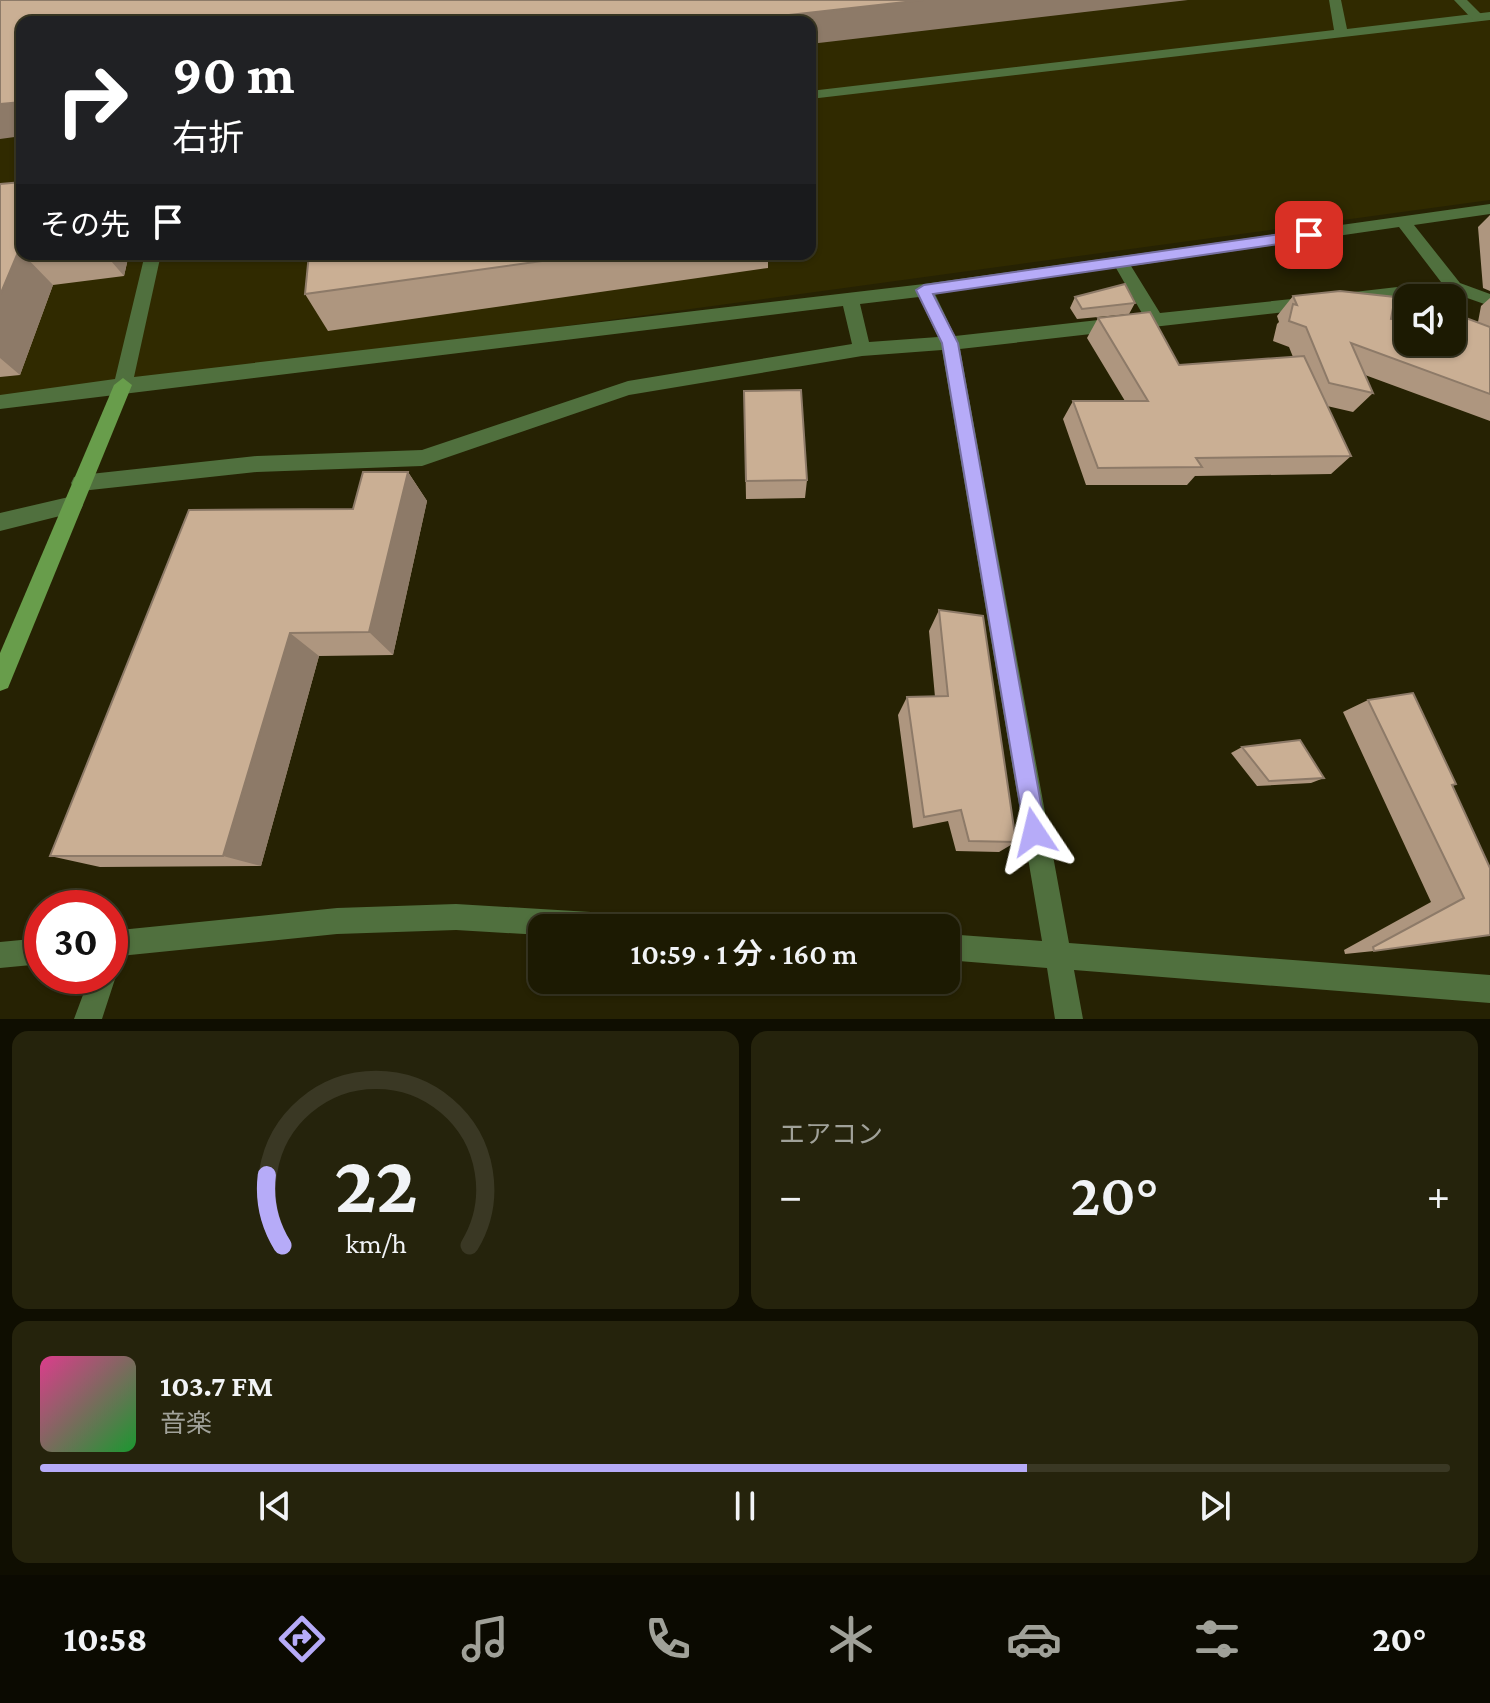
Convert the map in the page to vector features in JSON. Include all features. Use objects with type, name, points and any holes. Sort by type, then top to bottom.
[{"type":"street","points":[[1335,0],[1341,34]]},
{"type":"street","points":[[1460,0],[1484,17]]},
{"type":"street","points":[[816,94],[1484,17]]},
{"type":"street","points":[[0,402],[924,290],[1490,209]]},
{"type":"street","points":[[1403,222],[1452,284]]},
{"type":"street","points":[[0,680],[123,385],[152,260]]},
{"type":"street","points":[[1120,261],[1155,320]]},
{"type":"street","points":[[924,290],[950,343],[1069,1019]]},
{"type":"street","points":[[1466,291],[1490,300]]},
{"type":"street","points":[[81,483],[257,464],[422,458],[628,388],[862,349],[950,343],[1394,294]]},
{"type":"street","points":[[850,298],[862,349]]},
{"type":"street","points":[[0,522],[73,505]]},
{"type":"street","points":[[128,945],[337,921],[456,917],[528,921]]},
{"type":"street","points":[[960,948],[1490,989]]},
{"type":"street","points":[[0,955],[24,953]]},
{"type":"street","points":[[88,1019],[97,994]]},
{"type":"shaded area","points":[[0,0],[1490,0],[1490,200],[0,403]]},
{"type":"building","points":[[0,0],[923,0],[780,16],[16,16],[16,103],[0,104]]},
{"type":"building","points":[[16,183],[16,257],[0,295],[0,184]]},
{"type":"building","points":[[308,260],[549,260],[305,294]]},
{"type":"building","points":[[1125,284],[1135,303],[1082,309],[1075,297]]},
{"type":"building","points":[[1340,291],[1394,297],[1391,319],[1394,319],[1394,356],[1466,356],[1466,318],[1490,327],[1490,394],[1351,343],[1373,393],[1329,383],[1306,327],[1289,321],[1293,304],[1297,305],[1293,296]]},
{"type":"building","points":[[1150,312],[1179,365],[1304,356],[1351,456],[1196,458],[1202,467],[1098,468],[1073,401],[1148,401],[1098,318]]},
{"type":"building","points":[[801,390],[807,480],[746,481],[744,391]]},
{"type":"building","points":[[363,472],[408,472],[369,632],[290,633],[223,856],[50,856],[189,510],[353,509]]},
{"type":"building","points":[[939,610],[983,616],[1016,842],[969,841],[961,810],[924,817],[907,697],[948,696]]},
{"type":"building","points":[[1413,693],[1456,784],[1452,785],[1490,868],[1490,935],[1374,951],[1373,947],[1464,898],[1368,700]]},
{"type":"building","points":[[1300,740],[1324,778],[1269,781],[1242,747]]},
{"type":"route","points":[[1034,832],[950,343],[924,290],[1309,235]]}]
